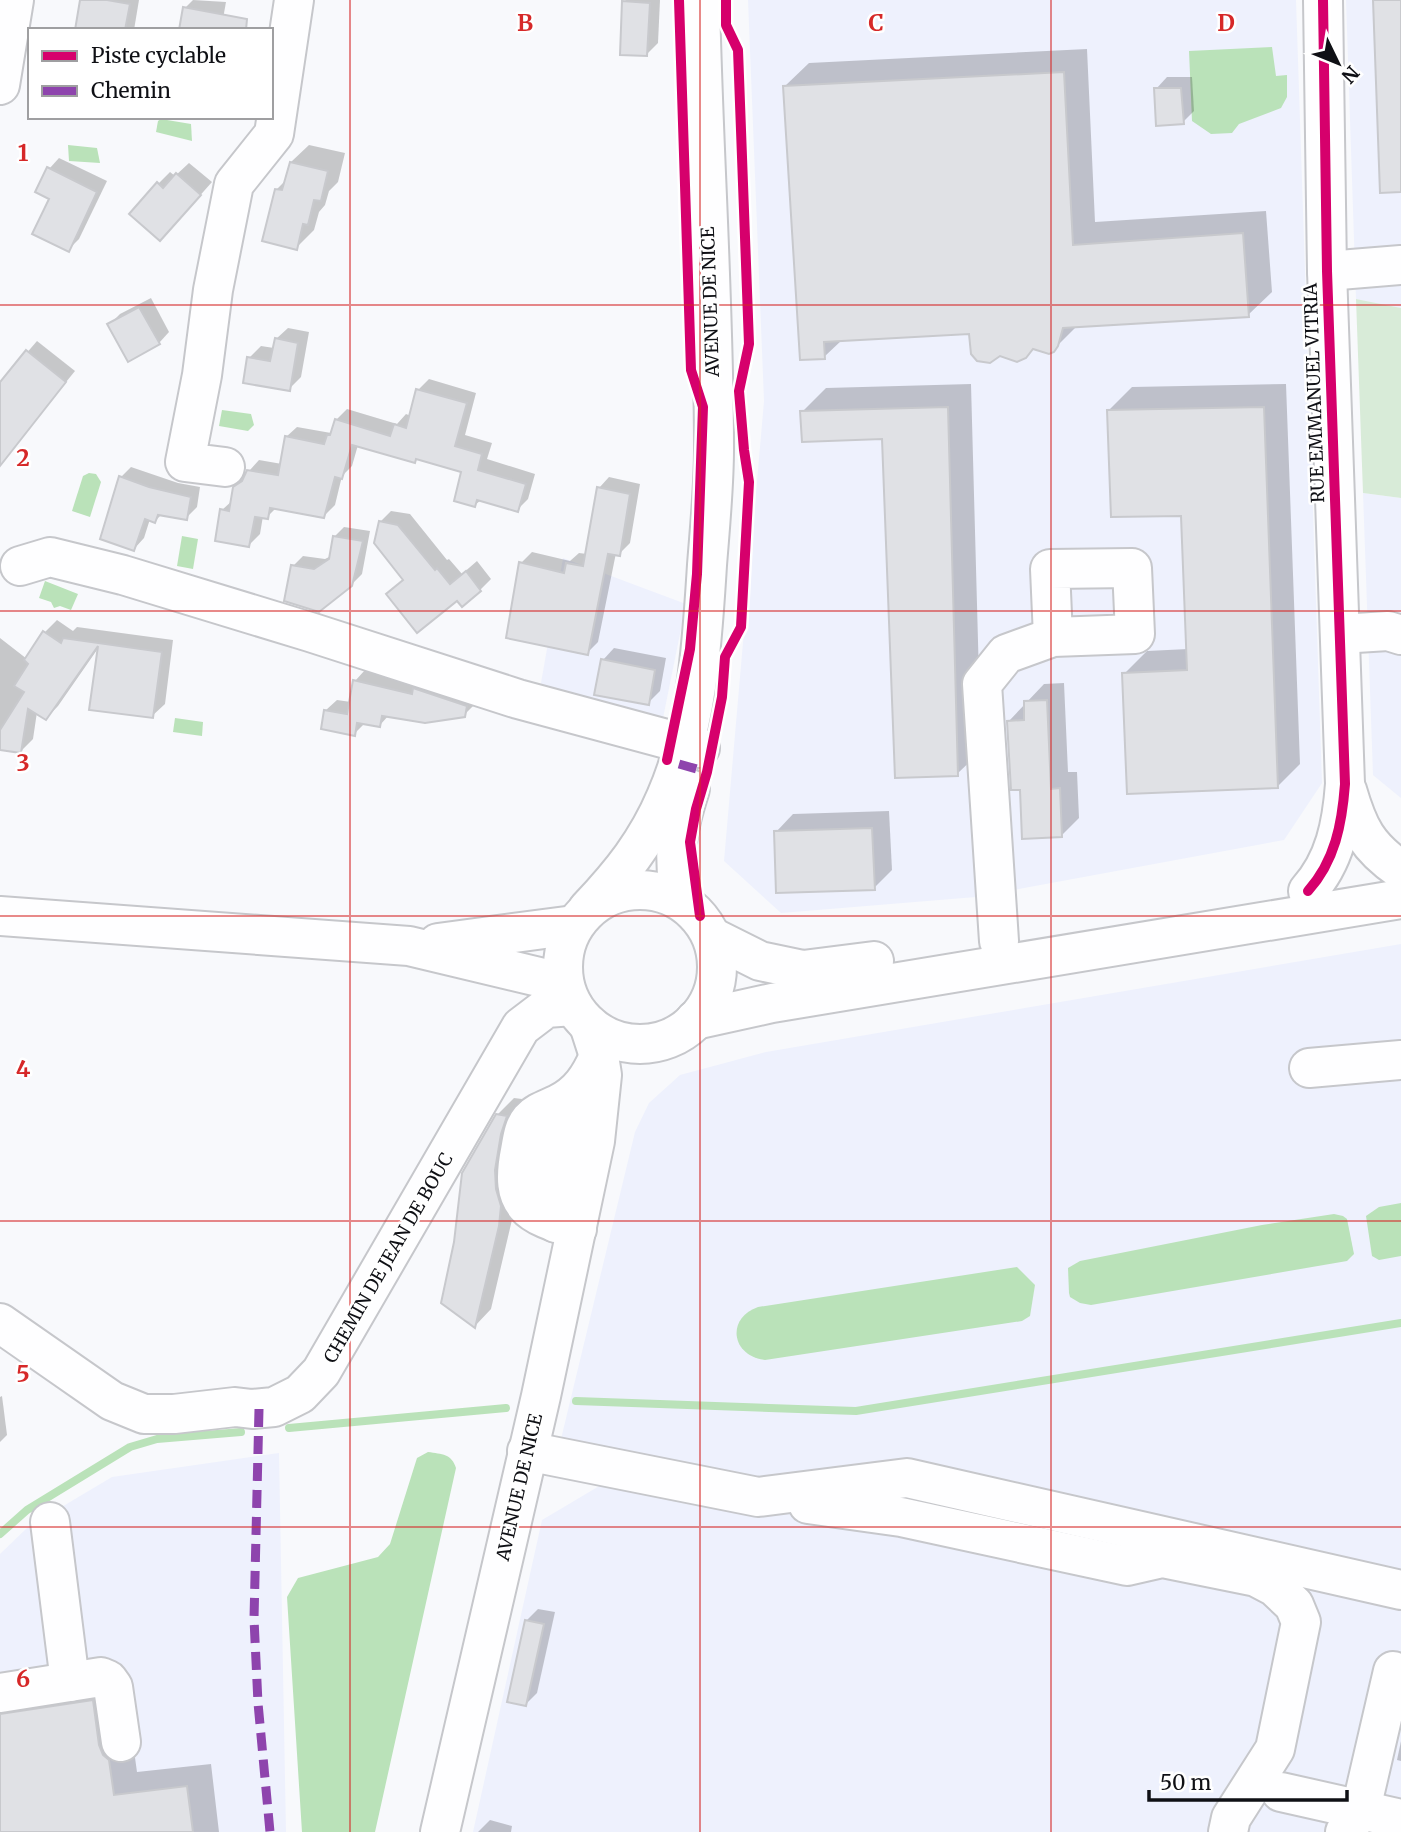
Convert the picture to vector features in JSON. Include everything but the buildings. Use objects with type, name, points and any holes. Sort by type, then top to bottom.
[{"type":"main road","points":[[0,85],[14,0]]},
{"type":"main road","points":[[225,467],[185,461],[202,375],[213,290],[234,184],[274,134],[294,0]]},
{"type":"main road","name":"AVENUE DE NICE","points":[[681,900],[676,876],[675,849],[693,746],[703,640],[714,451],[700,0]]},
{"type":"main road","name":"AVENUE DE NICE","points":[[581,917],[624,871],[648,835],[693,746],[714,672],[731,431],[717,0]]},
{"type":"main road","name":"RUE EMMANUEL VITRIA","points":[[1323,0],[1327,271],[1345,784]]},
{"type":"main road","points":[[1327,271],[1401,265]]},
{"type":"main road","points":[[20,566],[50,557],[123,575],[518,699],[693,746]]},
{"type":"main road","points":[[1340,644],[1388,631],[1401,635]]},
{"type":"main road","points":[[999,941],[982,684],[1006,654],[1053,637]]},
{"type":"main road","points":[[1340,644],[1390,651],[1401,648]]},
{"type":"main road","points":[[1308,891],[1325,869],[1335,847],[1343,816],[1345,784]]},
{"type":"main road","points":[[1345,784],[1355,819],[1363,834],[1379,853],[1401,870]]},
{"type":"main road","points":[[712,937],[760,961],[803,970],[1401,877]]},
{"type":"main road","points":[[0,916],[409,946],[581,917],[616,892],[649,889],[681,900],[700,916],[712,937],[717,959],[716,981],[709,1002],[695,1020],[677,1035],[655,1042],[632,1044],[609,1038],[581,1017],[409,946]]},
{"type":"main road","points":[[695,1020],[772,1003],[1401,899]]},
{"type":"main road","points":[[566,1226],[542,1219],[526,1205],[517,1190],[515,1176],[528,1122],[580,1089],[591,1075],[581,1017],[564,953],[581,917]]},
{"type":"main road","name":"CHEMIN DE JEAN DE BOUC","points":[[0,1323],[112,1401],[144,1414],[274,1407],[300,1394],[327,1363],[521,1027],[546,1008],[581,1017]]},
{"type":"main road","name":"AVENUE DE NICE","points":[[581,1017],[601,1075],[595,1141]]},
{"type":"main road","name":"AVENUE DE NICE","points":[[440,1832],[539,1404],[566,1226],[595,1141],[626,1080],[655,1042]]},
{"type":"main road","points":[[1310,1068],[1401,1060]]},
{"type":"main road","points":[[527,1451],[758,1497],[901,1517],[1127,1566],[1162,1558],[1256,1577],[1275,1587],[1294,1605],[1301,1622],[1275,1749],[1231,1818],[1228,1832]]},
{"type":"main road","points":[[758,1497],[907,1478],[1401,1590]]},
{"type":"main road","points":[[50,1522],[70,1682]]},
{"type":"main road","points":[[1353,1821],[1393,1671]]},
{"type":"main road","points":[[0,1693],[101,1677],[108,1680],[113,1687],[121,1742]]},
{"type":"main road","points":[[1281,1792],[1353,1821],[1401,1819]]},
{"type":"shaded area","points":[[748,0],[1296,0],[1322,783],[1284,840],[976,897],[781,913],[724,861],[764,401]]},
{"type":"shaded area","points":[[1346,0],[1401,0],[1401,308],[1356,299]]},
{"type":"shaded area","points":[[1272,47],[1276,76],[1287,75],[1287,97],[1281,108],[1239,124],[1232,133],[1211,134],[1192,121],[1189,51]]},
{"type":"shaded area","points":[[161,119],[191,124],[192,141],[156,132]]},
{"type":"shaded area","points":[[68,145],[97,148],[100,163],[69,161]]},
{"type":"shaded area","points":[[1356,299],[1401,308],[1401,498],[1363,493]]},
{"type":"shaded area","points":[[222,410],[251,414],[254,425],[248,431],[219,426]]},
{"type":"shaded area","points":[[96,474],[101,482],[90,517],[72,511],[83,476]]},
{"type":"shaded area","points":[[1363,493],[1401,498],[1401,798],[1373,775]]},
{"type":"shaded area","points":[[182,536],[198,539],[193,569],[177,566]]},
{"type":"shaded area","points":[[563,558],[686,604],[661,728],[538,700]]},
{"type":"shaded area","points":[[45,581],[78,594],[71,610],[60,606],[54,608],[51,602],[39,598]]},
{"type":"shaded area","points":[[175,718],[203,722],[202,736],[173,732]]},
{"type":"shaded area","points":[[1401,944],[1401,1832],[473,1832],[542,1520],[606,1482],[561,1439],[635,1132],[649,1103],[680,1075],[766,1052]]},
{"type":"shaded area","points":[[1401,1203],[1401,1256],[1379,1260],[1372,1256],[1366,1216],[1379,1207]]},
{"type":"shaded area","points":[[1334,1214],[1347,1219],[1354,1254],[1347,1261],[1091,1305],[1070,1297],[1068,1268],[1080,1261],[1262,1225]]},
{"type":"shaded area","points":[[1017,1267],[1035,1285],[1030,1316],[1022,1321],[765,1360],[745,1352],[739,1344],[737,1328],[741,1319],[758,1307]]},
{"type":"shaded area","points":[[428,1452],[449,1457],[456,1468],[375,1832],[302,1832],[287,1597],[298,1578],[378,1557],[390,1544],[417,1458]]},
{"type":"shaded area","points":[[279,1453],[286,1832],[0,1832],[0,1554],[28,1527],[112,1477]]},
{"type":"waterway","points":[[576,1401],[856,1411],[1401,1323]]},
{"type":"waterway","points":[[289,1428],[506,1408]]},
{"type":"waterway","points":[[0,1534],[27,1510],[130,1447],[157,1439],[241,1432]]},
{"type":"marked path","points":[[679,764],[707,772]]},
{"type":"marked path","points":[[259,1409],[254,1619],[258,1703],[270,1832]]},
{"type":"cycle path","points":[[667,760],[690,649],[697,574],[703,407],[691,370],[679,0]]},
{"type":"cycle path","points":[[700,916],[690,842],[722,697],[725,657],[741,627],[749,482],[739,391],[749,344],[738,50],[726,25],[726,0]]},
{"type":"cycle path","points":[[1308,891],[1325,867],[1336,841],[1345,784],[1327,271],[1323,0]]}]
